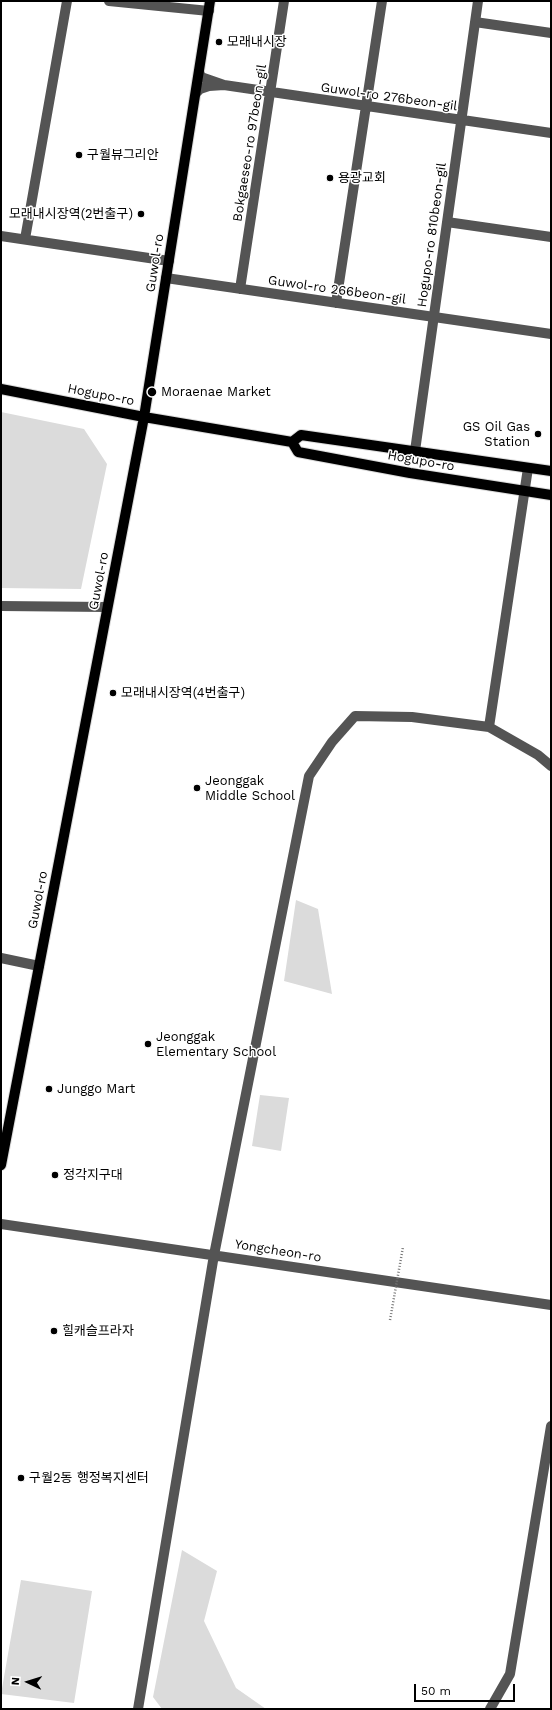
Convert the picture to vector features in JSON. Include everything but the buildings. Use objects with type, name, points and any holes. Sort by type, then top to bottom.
[{"type":"main road","name":"Guwol-ro","points":[[1,1165],[144,417],[210,1]]},
{"type":"main road","name":"Hogupo-ro","points":[[1,389],[144,417],[292,442],[301,435],[551,471]]},
{"type":"main road","name":"Hogupo-ro","points":[[292,442],[298,452],[410,473],[551,495]]},
{"type":"street","points":[[25,239],[67,1]]},
{"type":"street","points":[[109,1],[209,11]]},
{"type":"street","name":"Bokgaeseo-ro 97beon-gil","points":[[240,289],[284,1]]},
{"type":"street","points":[[336,303],[382,1]]},
{"type":"street","name":"Hogupo-ro 810beon-gil","points":[[415,451],[478,1]]},
{"type":"street","points":[[475,22],[551,33]]},
{"type":"street","points":[[199,72],[201,77],[224,85]]},
{"type":"street","points":[[196,93],[200,89],[209,86],[224,85]]},
{"type":"street","name":"Guwol-ro 276beon-gil","points":[[224,85],[551,133]]},
{"type":"street","points":[[447,222],[551,237]]},
{"type":"street","points":[[1,236],[169,261]]},
{"type":"street","name":"Guwol-ro 266beon-gil","points":[[166,278],[551,334]]},
{"type":"street","points":[[489,727],[528,468]]},
{"type":"street","points":[[1,606],[107,607]]},
{"type":"street","points":[[138,1709],[214,1255],[309,776],[332,742],[355,716],[412,717],[489,727],[538,755],[551,766]]},
{"type":"street","points":[[1,958],[39,966]]},
{"type":"street","name":"Yongcheon-ro","points":[[1,1224],[551,1305]]},
{"type":"street","points":[[490,1709],[510,1674],[551,1426]]},
{"type":"path","points":[[390,1320],[403,1247]]},
{"type":"shaded area","points":[[1,412],[84,429],[107,464],[81,589],[1,588]]},
{"type":"shaded area","points":[[296,900],[318,909],[332,994],[284,981]]},
{"type":"shaded area","points":[[260,1095],[289,1098],[281,1151],[252,1146]]},
{"type":"shaded area","points":[[182,1550],[217,1571],[204,1621],[236,1688],[266,1709],[162,1709],[153,1697]]},
{"type":"shaded area","points":[[21,1580],[92,1591],[74,1703],[1,1694]]},
{"type":"place","name":"모래내시장","points":[[219,42]]},
{"type":"place","name":"구월뷰그리안","points":[[79,155]]},
{"type":"place","name":"용광교회","points":[[330,178]]},
{"type":"place","name":"모래내시장역(2번출구)","points":[[141,214]]},
{"type":"place","name":"Moraenae Market","points":[[152,392]]},
{"type":"place","name":"GS Oil Gas Station","points":[[538,434]]},
{"type":"place","name":"모래내시장역(4번출구)","points":[[113,693]]},
{"type":"place","name":"Jeonggak Middle School","points":[[197,788]]},
{"type":"place","name":"Jeonggak Elementary School","points":[[148,1044]]},
{"type":"place","name":"Junggo Mart","points":[[49,1089]]},
{"type":"place","name":"정각지구대","points":[[55,1175]]},
{"type":"place","name":"힐캐슬프라자","points":[[54,1331]]},
{"type":"place","name":"구월2동 행정복지센터","points":[[21,1478]]}]
